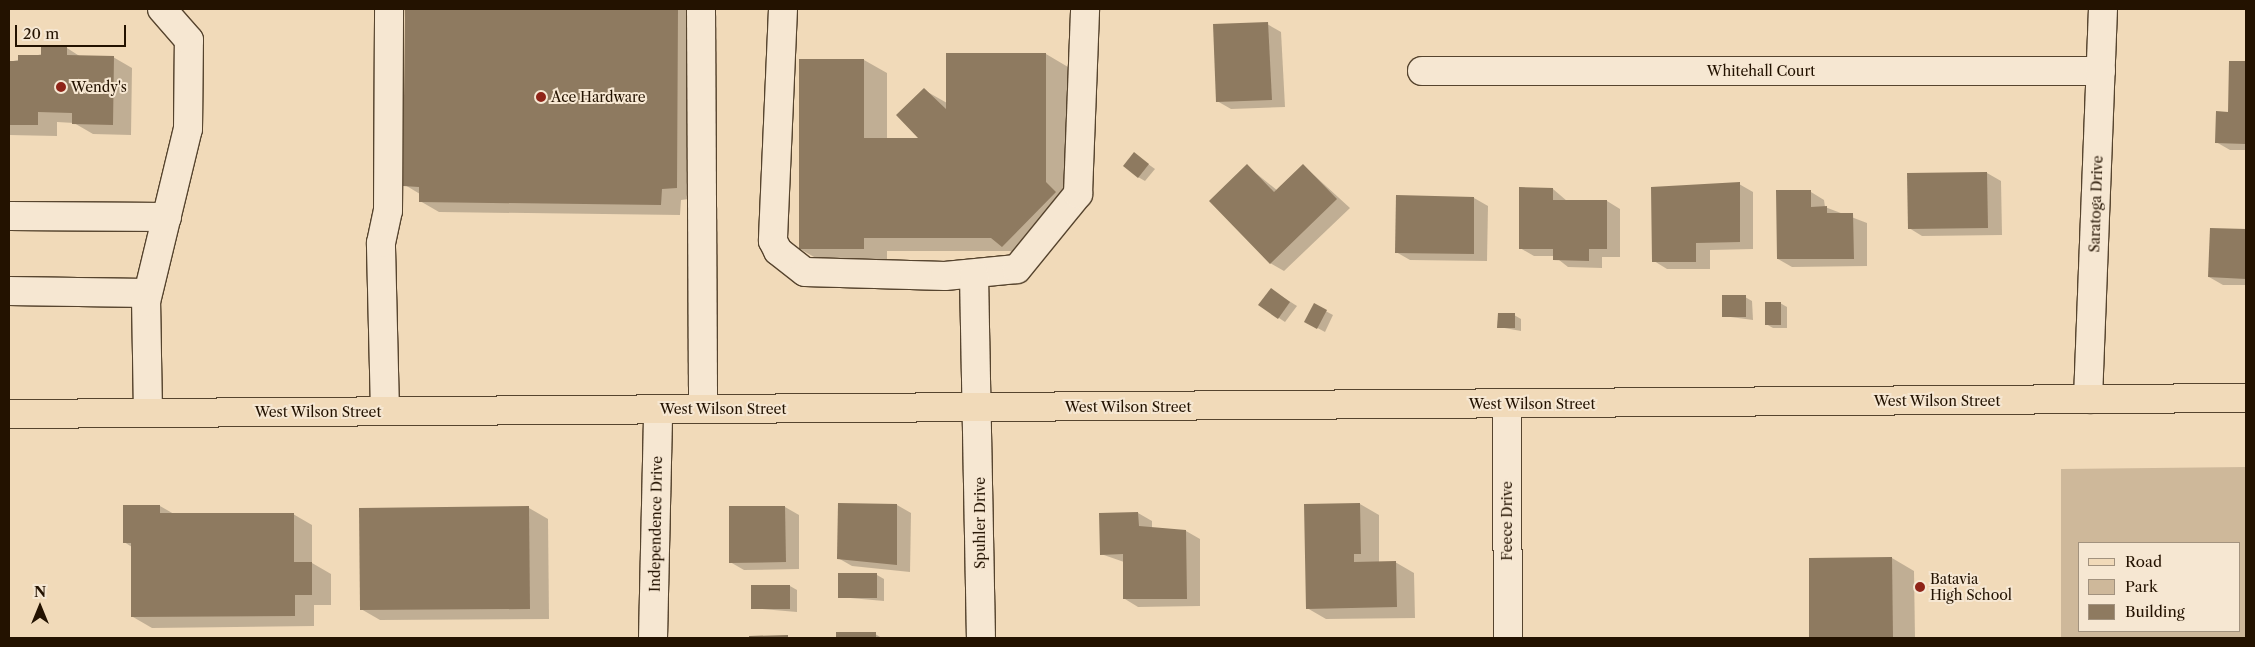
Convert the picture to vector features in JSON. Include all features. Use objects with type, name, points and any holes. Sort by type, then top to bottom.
[{"type":"main road","name":"West Wilson Street","points":[[9,414],[2246,398]]},
{"type":"street","points":[[148,413],[147,293],[188,129],[189,40],[162,9]]},
{"type":"street","points":[[385,411],[381,243],[388,211],[389,9]]},
{"type":"street","points":[[701,9],[703,409]]},
{"type":"street","points":[[783,9],[773,241],[778,251],[805,272],[974,275],[1017,269],[1078,194],[1085,9]]},
{"type":"street","name":"Saratoga Drive","points":[[2088,399],[2103,9]]},
{"type":"street","name":"Whitehall Court","points":[[1422,71],[2100,71]]},
{"type":"street","points":[[9,216],[167,217]]},
{"type":"street","name":"Spuhler Drive","points":[[974,275],[979,408],[981,638]]},
{"type":"street","points":[[9,291],[147,293]]},
{"type":"street","name":"Feece Drive","points":[[1507,404],[1508,638]]},
{"type":"street","name":"Independence Drive","points":[[653,638],[658,410]]},
{"type":"green space","points":[[2246,467],[2246,638],[2061,638],[2061,469]]},
{"type":"building","name":"Ace Hardware","points":[[405,9],[678,9],[677,188],[662,189],[661,205],[419,202],[419,187],[403,186]]},
{"type":"building","points":[[1268,22],[1272,100],[1216,102],[1213,24]]},
{"type":"building","name":"Wendy's","points":[[41,47],[67,47],[67,55],[114,56],[113,125],[72,124],[72,113],[38,112],[38,125],[9,125],[9,61],[18,61],[18,55],[41,55]]},
{"type":"building","points":[[946,53],[1046,53],[1046,182],[1056,192],[1002,247],[991,238],[864,238],[864,249],[799,249],[799,59],[864,59],[864,138],[918,138],[896,115],[924,88],[946,109]]},
{"type":"building","points":[[2229,61],[2246,61],[2246,144],[2215,143],[2216,111],[2228,112]]},
{"type":"building","points":[[1134,152],[1149,164],[1138,178],[1123,166]]},
{"type":"building","points":[[1247,164],[1274,192],[1303,164],[1337,199],[1270,264],[1209,201]]},
{"type":"building","points":[[1987,172],[1988,228],[1908,229],[1907,173]]},
{"type":"building","points":[[1740,182],[1740,242],[1696,243],[1696,262],[1652,262],[1651,187]]},
{"type":"building","points":[[1519,187],[1553,188],[1553,200],[1607,200],[1607,249],[1589,249],[1589,261],[1553,260],[1553,249],[1519,249]]},
{"type":"building","points":[[1776,190],[1811,190],[1811,207],[1827,206],[1827,213],[1853,213],[1854,259],[1777,259]]},
{"type":"building","points":[[1396,195],[1474,197],[1474,254],[1395,253]]},
{"type":"building","points":[[2210,228],[2246,229],[2246,279],[2208,277]]},
{"type":"building","points":[[1271,288],[1290,302],[1278,319],[1258,305]]},
{"type":"building","points":[[1722,295],[1746,295],[1746,317],[1722,317]]},
{"type":"building","points":[[1765,302],[1781,302],[1781,325],[1765,325]]},
{"type":"building","points":[[1314,303],[1327,310],[1317,329],[1304,322]]},
{"type":"building","points":[[1498,313],[1515,313],[1515,328],[1497,328]]},
{"type":"building","points":[[838,503],[897,504],[897,565],[837,559]]},
{"type":"building","points":[[1360,503],[1361,554],[1354,554],[1354,562],[1396,561],[1397,607],[1306,609],[1304,504]]},
{"type":"building","points":[[123,505],[160,505],[160,513],[294,513],[294,562],[312,562],[312,595],[295,595],[295,616],[131,617],[131,543],[123,543]]},
{"type":"building","points":[[529,506],[530,609],[360,610],[359,508]]},
{"type":"building","points":[[729,506],[785,506],[786,562],[729,563]]},
{"type":"building","points":[[1138,512],[1139,526],[1186,530],[1187,599],[1123,599],[1123,554],[1100,555],[1099,513]]},
{"type":"building","points":[[1892,557],[1893,638],[1809,638],[1809,558]]},
{"type":"building","points":[[838,573],[877,573],[877,598],[838,598]]},
{"type":"building","points":[[751,585],[790,585],[790,609],[751,609]]},
{"type":"building","points":[[836,632],[876,632],[876,638],[836,638]]},
{"type":"building","points":[[788,635],[788,638],[749,638],[749,636]]},
{"type":"place","name":"Wendy's","points":[[61,87]]},
{"type":"place","name":"Ace Hardware","points":[[541,97]]},
{"type":"place","name":"Batavia High School","points":[[1920,587]]}]
